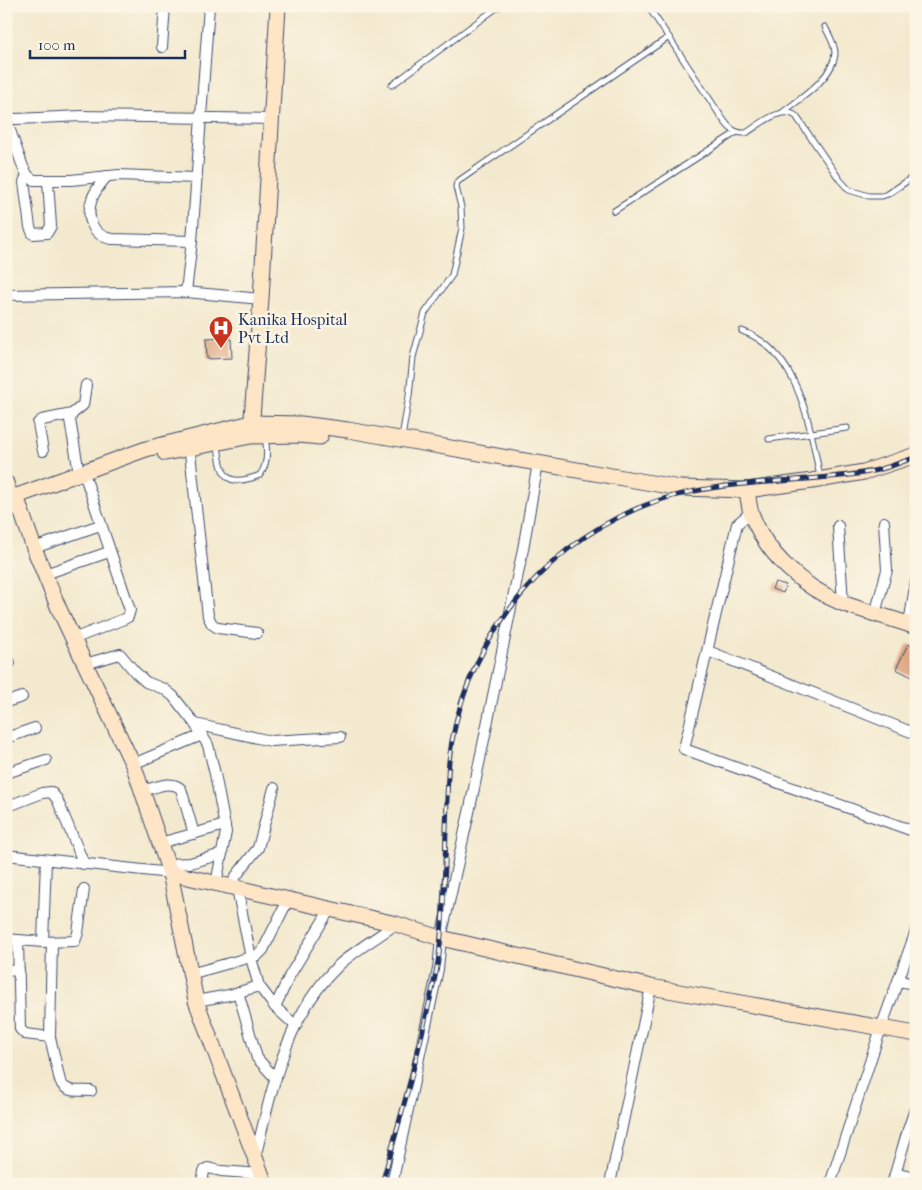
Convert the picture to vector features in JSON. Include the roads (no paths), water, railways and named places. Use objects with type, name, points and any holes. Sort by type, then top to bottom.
[{"type":"street","points":[[162,47],[166,6]]},
{"type":"street","points":[[186,292],[192,241],[209,6]]},
{"type":"street","points":[[256,432],[261,299],[278,6]]},
{"type":"street","points":[[196,178],[119,174],[71,180],[34,180],[27,175],[23,167],[6,119],[81,116],[272,119]]},
{"type":"street","points":[[27,175],[24,182],[30,227],[35,235],[47,233],[52,226],[48,181]]},
{"type":"street","points":[[107,176],[94,193],[90,204],[91,225],[98,233],[112,239],[192,241]]},
{"type":"street","points":[[6,295],[186,292],[261,299]]},
{"type":"street","points":[[43,451],[38,425],[40,421],[72,414],[83,405],[86,386]]},
{"type":"street","points":[[72,414],[70,420],[82,476],[128,603],[129,613],[124,619],[73,639]]},
{"type":"street","points":[[12,503],[146,449],[301,424],[402,440],[419,447]]},
{"type":"street","points":[[189,443],[218,443],[256,432],[346,439],[419,447],[749,500],[863,481],[916,463]]},
{"type":"street","points":[[189,443],[208,616],[212,624],[218,628],[257,633]]},
{"type":"street","points":[[916,455],[864,472],[820,480],[749,500],[737,524],[684,749],[916,832]]},
{"type":"street","points":[[392,1184],[438,969],[441,938],[499,670],[523,550],[537,467]]},
{"type":"street","points":[[6,483],[12,503],[34,548],[73,639],[133,764],[168,869],[196,1001],[263,1179]]},
{"type":"street","points":[[749,500],[768,543],[777,556],[794,575],[827,596],[912,626],[916,580]]},
{"type":"street","points":[[875,614],[887,570],[884,522]]},
{"type":"street","points":[[34,548],[100,524]]},
{"type":"street","points":[[838,526],[843,603]]},
{"type":"street","points":[[45,574],[109,552]]},
{"type":"street","points":[[708,651],[916,734]]},
{"type":"street","points":[[85,664],[120,654],[146,682],[169,692],[195,724],[208,745],[226,832],[222,854],[228,886],[258,986],[275,1007],[295,1025]]},
{"type":"street","points":[[6,702],[22,697]]},
{"type":"street","points":[[195,724],[271,741],[340,737]]},
{"type":"street","points":[[6,738],[36,728]]},
{"type":"street","points":[[133,764],[202,735]]},
{"type":"street","points":[[6,773],[46,760]]},
{"type":"street","points":[[142,791],[172,783],[179,786],[194,834]]},
{"type":"street","points":[[228,886],[258,848],[274,788]]},
{"type":"street","points":[[6,807],[42,793],[51,792],[57,800],[84,864]]},
{"type":"street","points":[[160,844],[225,825]]},
{"type":"street","points":[[168,869],[222,854]]},
{"type":"street","points":[[6,856],[84,864],[168,869],[228,886],[396,924],[441,938],[651,987],[916,1034]]},
{"type":"street","points":[[46,860],[50,1037],[63,1087],[68,1090],[91,1090]]},
{"type":"street","points":[[6,940],[75,941],[84,889]]},
{"type":"street","points":[[190,974],[258,955],[263,950],[288,900]]},
{"type":"street","points":[[275,1007],[286,981],[330,909]]},
{"type":"street","points":[[255,1159],[289,1038],[302,1011],[318,989],[341,964],[396,924]]},
{"type":"street","points":[[830,1184],[881,1028],[915,934]]},
{"type":"street","points":[[18,940],[20,1029],[25,1034],[50,1037]]},
{"type":"street","points":[[6,970],[19,971]]},
{"type":"street","points":[[898,981],[916,984]]},
{"type":"street","points":[[196,1001],[258,986]]},
{"type":"street","points":[[610,1184],[651,987]]},
{"type":"street","points":[[238,992],[257,1058],[276,1079]]},
{"type":"street","points":[[892,1184],[912,1131],[916,1106]]},
{"type":"street","points":[[202,1184],[204,1174],[208,1168],[263,1179]]},
{"type":"street","points":[[896,1173],[916,1177]]},
{"type":"lane","points":[[392,85],[499,6]]},
{"type":"lane","points":[[648,6],[726,125],[737,132],[746,132],[783,112],[812,90],[831,66],[835,54],[833,44],[825,27]]},
{"type":"lane","points":[[402,440],[413,357],[425,313],[452,275],[462,228],[461,207],[456,187],[457,182],[669,37]]},
{"type":"lane","points":[[783,112],[792,113],[796,116],[849,190],[869,196],[882,196],[916,175]]},
{"type":"lane","points":[[614,211],[737,132]]},
{"type":"lane","points":[[742,332],[760,340],[767,346],[792,377],[803,403],[812,433],[820,480]]},
{"type":"lane","points":[[769,439],[847,428]]},
{"type":"lane","points":[[218,443],[221,469],[225,476],[233,480],[252,478],[260,475],[264,469],[268,453],[256,432]]},
{"type":"railway","points":[[382,1184],[416,1058],[439,955],[444,892],[448,769],[457,720],[470,680],[487,643],[510,609],[536,578],[567,550],[601,527],[638,508],[659,500],[704,489],[750,483],[858,474],[885,468],[916,457]]},
{"type":"place","name":"Kanika Hospital Pvt Ltd","points":[[221,349]]}]
